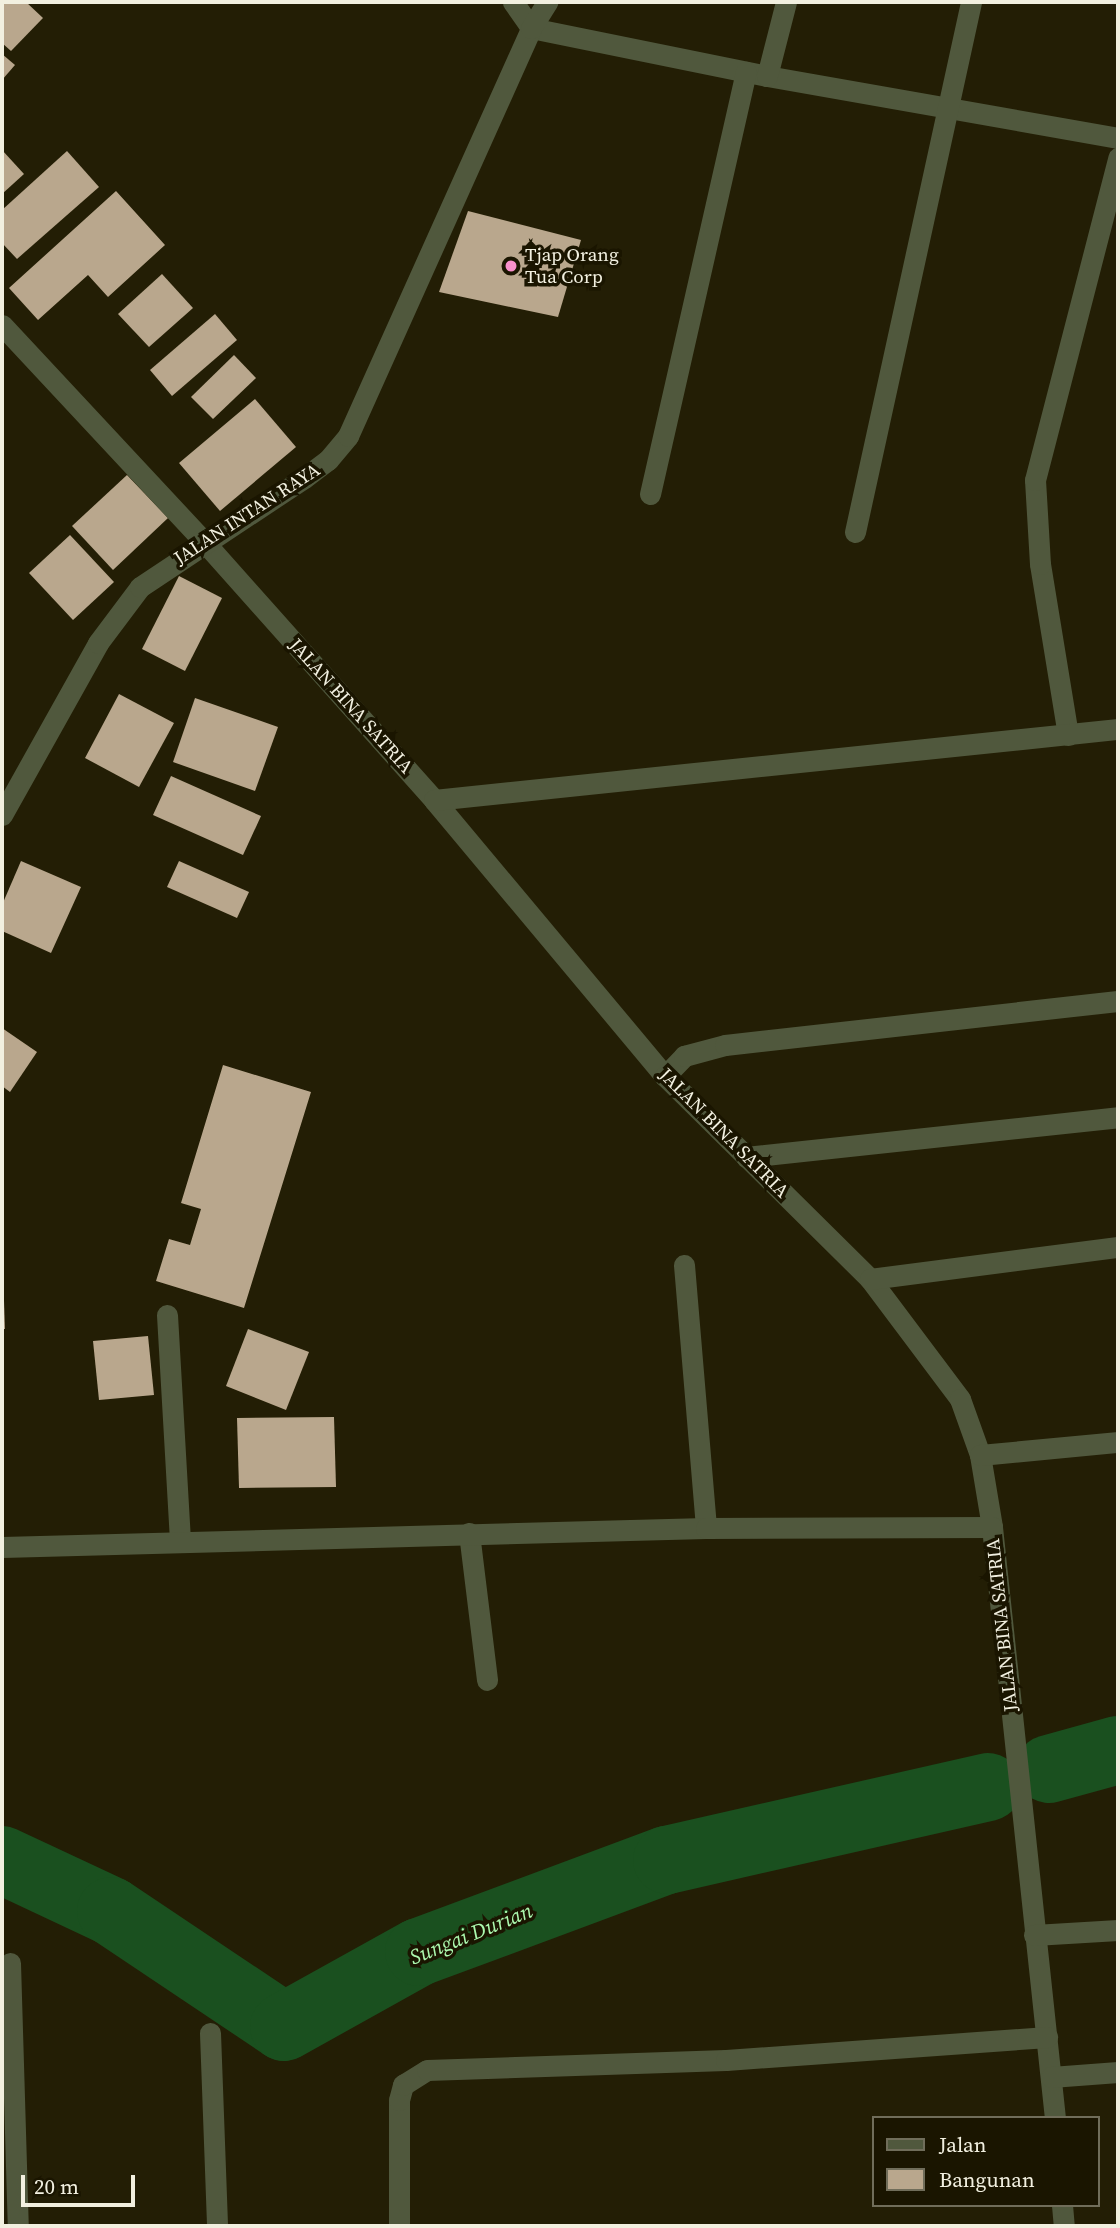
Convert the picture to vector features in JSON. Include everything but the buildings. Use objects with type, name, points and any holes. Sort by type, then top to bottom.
[{"type":"street","points":[[513,2],[531,28],[767,76],[1118,138]]},
{"type":"street","name":"JALAN INTAN RAYA","points":[[2,815],[98,643],[140,587],[208,545],[328,460],[348,436],[531,28],[547,2]]},
{"type":"street","points":[[767,76],[786,2]]},
{"type":"street","points":[[855,532],[950,110],[971,2]]},
{"type":"street","points":[[650,494],[746,72]]},
{"type":"street","points":[[1068,735],[1036,531],[1035,480],[1118,158]]},
{"type":"street","name":"JALAN BINA SATRIA","points":[[2,326],[208,545],[434,800],[665,1076],[870,1279],[960,1399],[980,1455],[992,1527],[1055,2116]]},
{"type":"street","points":[[434,800],[1118,729]]},
{"type":"street","points":[[665,1076],[684,1056],[725,1045],[1118,1001]]},
{"type":"street","points":[[746,1157],[1118,1117]]},
{"type":"street","points":[[870,1279],[1118,1247]]},
{"type":"street","points":[[684,1265],[706,1528]]},
{"type":"street","points":[[167,1315],[180,1542]]},
{"type":"street","points":[[980,1455],[1118,1442]]},
{"type":"street","points":[[2,1547],[706,1528],[992,1527]]},
{"type":"street","points":[[469,1533],[487,1680]]},
{"type":"street","points":[[1034,1935],[1118,1930]]},
{"type":"street","points":[[10,1963],[18,2226]]},
{"type":"street","points":[[210,2033],[217,2226]]},
{"type":"street","points":[[400,2226],[399,2100],[403,2085],[427,2070],[726,2060],[1046,2037]]},
{"type":"street","points":[[1051,2077],[1118,2072]]},
{"type":"street","points":[[1062,2207],[1064,2226]]},
{"type":"waterway","name":"Sungai Durian","points":[[1049,1769],[1118,1750]]},
{"type":"waterway","name":"Sungai Durian","points":[[2,1860],[111,1911],[284,2027],[419,1952],[667,1860],[988,1787]]},
{"type":"place","name":"Tjap Orang Tua Corp","points":[[511,266]]}]
